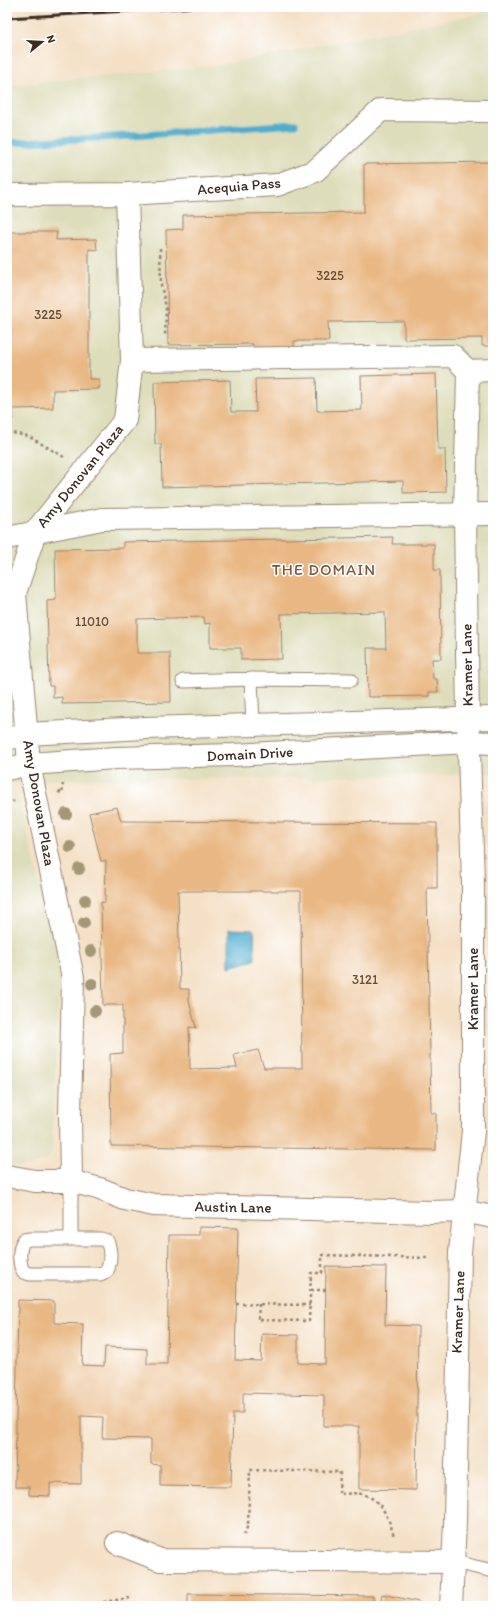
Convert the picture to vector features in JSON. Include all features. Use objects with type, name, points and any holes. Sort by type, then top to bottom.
[{"type":"street","name":"Acequia Pass","points":[[7,195],[127,194],[277,185],[315,171],[381,110],[493,111]]},
{"type":"street","name":"Amy Donovan Plaza","points":[[71,1181],[70,1115],[73,978],[29,764],[16,737],[15,593],[34,532],[125,420],[132,360],[127,194]]},
{"type":"street","points":[[132,360],[453,356],[468,371],[493,370]]},
{"type":"street","name":"Kramer Lane","points":[[451,1606],[454,1562],[460,1252],[463,1211],[473,1131],[473,883],[468,718],[465,515],[468,371]]},
{"type":"street","points":[[7,538],[102,519],[493,514]]},
{"type":"street","name":"Domain Drive","points":[[16,737],[146,728],[493,718]]},
{"type":"street","name":"Domain Drive","points":[[7,769],[29,764],[116,758],[233,755],[469,742],[493,743]]},
{"type":"street","name":"Austin Lane","points":[[7,1176],[34,1181],[71,1181],[100,1189],[125,1199],[154,1205],[431,1212],[463,1211],[493,1217]]},
{"type":"street","points":[[117,1543],[160,1560],[454,1562]]},
{"type":"lane","points":[[251,679],[253,725]]},
{"type":"lane","points":[[183,681],[251,679],[351,680]]},
{"type":"lane","points":[[70,1239],[71,1181]]},
{"type":"lane","points":[[30,1238],[70,1239],[101,1239],[107,1241],[110,1248],[109,1266],[107,1272],[100,1274],[30,1274],[23,1272],[20,1266],[20,1246],[24,1240],[30,1238]]},
{"type":"lane","points":[[454,1562],[493,1571]]},
{"type":"path","points":[[160,248],[161,285],[166,308],[165,341]]},
{"type":"path","points":[[7,432],[28,436],[64,457]]},
{"type":"path","points":[[54,791],[63,793],[63,781]]},
{"type":"path","points":[[7,804],[15,801]]},
{"type":"path","points":[[259,1304],[258,1320],[309,1321],[311,1273],[322,1273],[322,1255],[430,1258]]},
{"type":"path","points":[[311,1290],[326,1290]]},
{"type":"path","points":[[236,1304],[310,1305]]},
{"type":"path","points":[[244,1535],[248,1525],[250,1470],[340,1472],[340,1494],[364,1494],[378,1504],[386,1515],[394,1537]]},
{"type":"path","points":[[92,1606],[104,1602],[130,1598]]},
{"type":"shaded area","name":"THE DOMAIN","points":[[493,11],[493,774],[294,778],[51,780],[7,785],[7,85],[215,66]]},
{"type":"shaded area","points":[[7,786],[14,791],[19,798],[61,968],[51,1154],[44,1161],[34,1165],[19,1167],[7,1164]]},
{"type":"water","points":[[229,929],[254,930],[255,960],[229,967]]},
{"type":"building","points":[[493,162],[493,346],[482,346],[482,338],[404,339],[404,321],[328,322],[329,341],[294,341],[294,348],[253,349],[253,344],[168,345],[166,230],[183,229],[183,215],[364,212],[364,164]]},
{"type":"building","points":[[8,232],[57,232],[56,240],[96,239],[97,250],[89,249],[89,379],[99,379],[99,389],[53,390],[53,408],[13,409],[13,419],[7,419]]},
{"type":"building","points":[[436,374],[438,449],[445,449],[446,492],[403,493],[403,481],[162,487],[161,444],[155,444],[154,382],[230,380],[231,412],[256,412],[255,379],[316,378],[317,411],[362,410],[361,376]]},
{"type":"building","points":[[393,537],[392,544],[434,544],[434,570],[440,570],[441,659],[432,659],[433,679],[437,679],[438,692],[429,692],[429,696],[368,697],[367,648],[386,648],[385,612],[281,614],[282,659],[241,660],[241,648],[210,648],[210,623],[205,624],[204,617],[137,619],[137,653],[170,653],[171,702],[62,704],[62,697],[53,698],[53,686],[49,686],[47,601],[56,600],[55,549],[123,548],[123,542]]},
{"type":"building","points":[[117,807],[121,821],[437,823],[437,888],[427,888],[431,1113],[436,1113],[436,1150],[111,1146],[110,1054],[123,1053],[123,1005],[103,1005],[101,902],[105,903],[106,861],[101,861],[89,813]],"holes":[[[178,891],[301,891],[302,1068],[264,1068],[258,1050],[234,1055],[237,1068],[190,1069],[189,1027],[196,1028],[189,1001],[189,989],[180,989]]]},
{"type":"building","points":[[199,1227],[238,1228],[235,1360],[261,1361],[262,1334],[298,1335],[298,1363],[325,1364],[326,1266],[386,1267],[385,1325],[418,1326],[416,1490],[359,1489],[359,1426],[324,1426],[324,1395],[243,1393],[243,1413],[233,1413],[231,1487],[160,1486],[160,1465],[151,1464],[151,1439],[102,1438],[103,1417],[81,1416],[81,1484],[50,1483],[50,1496],[29,1495],[29,1487],[15,1487],[18,1300],[54,1301],[54,1323],[83,1324],[82,1365],[104,1366],[105,1347],[147,1349],[147,1364],[167,1364],[169,1235],[199,1235]]},
{"type":"building","points":[[188,1594],[373,1596],[373,1606],[188,1606]]},
{"type":"building","points":[[382,1594],[419,1602],[418,1606],[380,1606]]},
{"type":"waterway","points":[[7,143],[295,124]]},
{"type":"railway","points":[[7,18],[197,7]]},
{"type":"district","name":"THE DOMAIN","points":[[324,569]]}]
